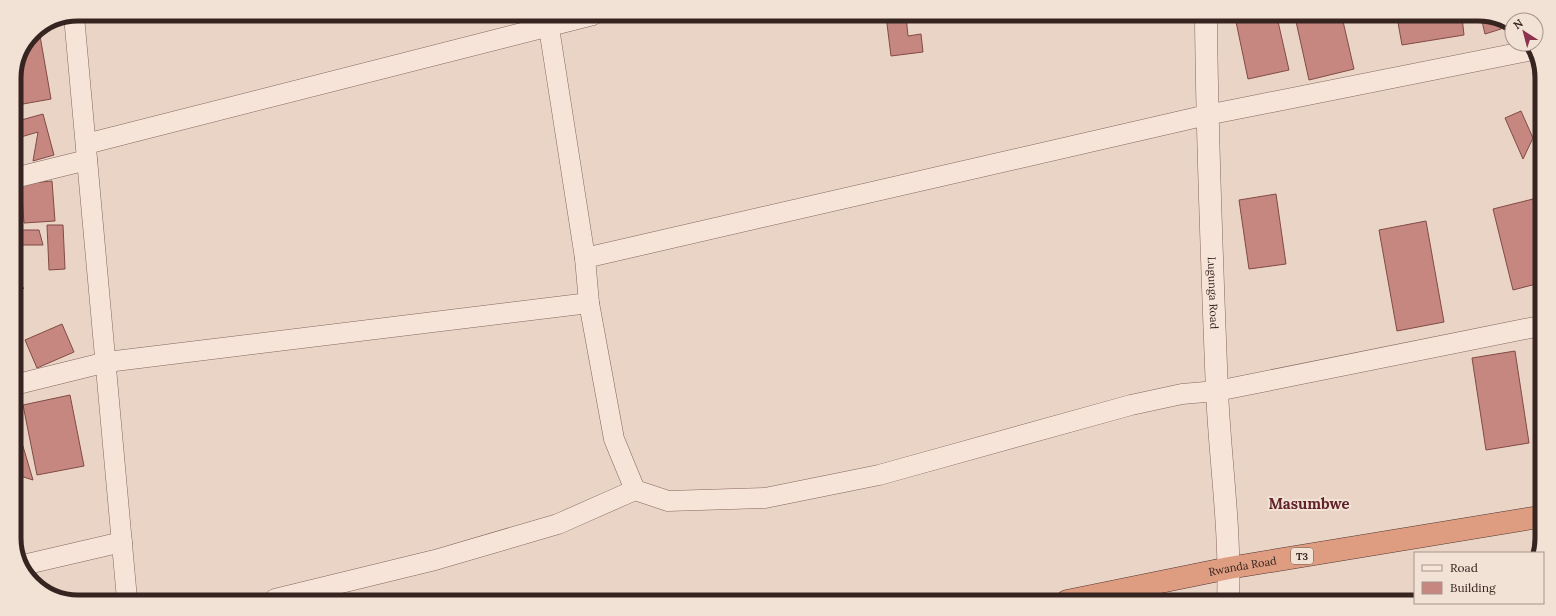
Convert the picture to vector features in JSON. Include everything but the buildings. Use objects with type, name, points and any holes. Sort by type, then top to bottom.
[{"type":"highway","name":"Rwanda Road","points":[[1096,595],[1229,568],[1535,518]]},
{"type":"street","points":[[75,21],[107,362],[127,595]]},
{"type":"street","points":[[21,176],[87,152],[548,21],[585,258],[589,303],[614,439],[635,490]]},
{"type":"street","name":"Lugunga Road","points":[[1206,21],[1207,115],[1217,391],[1229,568],[1228,595]]},
{"type":"street","points":[[585,258],[1207,115],[1523,52]]},
{"type":"street","points":[[21,384],[107,362],[589,303]]},
{"type":"street","points":[[291,595],[434,560],[558,524],[635,490],[668,501],[765,498],[879,475],[1131,405],[1182,394],[1217,391],[1535,327]]},
{"type":"street","points":[[28,564],[122,542]]},
{"type":"district","name":"Masumbwe","points":[[1309,503]]}]
